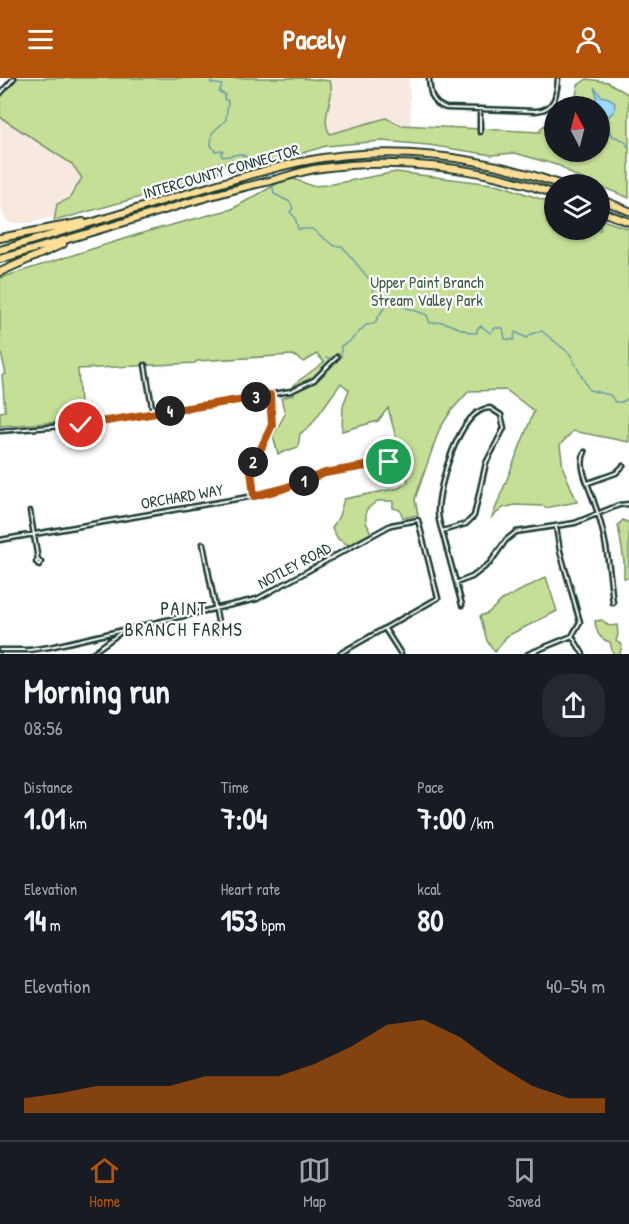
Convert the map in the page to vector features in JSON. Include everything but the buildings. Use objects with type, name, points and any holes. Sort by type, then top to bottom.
[{"type":"highway","name":"INTERCOUNTY CONNECTOR","points":[[0,250],[221,182],[303,162],[359,155],[411,154],[450,157],[528,173],[544,179]]},
{"type":"highway","name":"INTERCOUNTY CONNECTOR","points":[[0,259],[229,190],[311,170],[339,166],[411,165],[450,168],[482,172],[544,190]]},
{"type":"highway","points":[[610,204],[629,211]]},
{"type":"highway","points":[[610,215],[629,222]]},
{"type":"highway","points":[[0,238],[104,218]]},
{"type":"highway","points":[[0,272],[75,237]]},
{"type":"street","points":[[0,94],[14,78]]},
{"type":"street","points":[[429,78],[430,93],[438,104],[446,108],[536,111],[545,109],[555,100],[558,78]]},
{"type":"street","points":[[480,109],[480,132]]},
{"type":"street","points":[[0,431],[89,424],[291,391],[314,380],[337,357]]},
{"type":"street","points":[[145,365],[153,414]]},
{"type":"street","points":[[254,496],[251,470],[272,425],[270,395]]},
{"type":"street","points":[[442,531],[466,524],[474,516],[486,464],[504,428],[501,415],[494,410],[480,409],[473,414],[454,446],[439,505],[442,531],[462,605]]},
{"type":"street","points":[[585,452],[582,460],[605,532],[613,603]]},
{"type":"street","name":"ORCHARD WAY","points":[[0,540],[254,496],[282,489],[325,473],[401,460]]},
{"type":"street","points":[[588,483],[616,473],[622,466]]},
{"type":"street","points":[[456,583],[472,577],[490,563],[506,540],[516,532],[575,523],[620,505],[629,504]]},
{"type":"street","points":[[30,511],[38,560]]},
{"type":"street","name":"NOTLEY ROAD","points":[[0,650],[50,647],[256,599],[391,525],[418,520],[438,598],[385,629]]},
{"type":"street","points":[[528,654],[572,636],[579,627],[580,618],[560,551],[556,527]]},
{"type":"street","points":[[202,544],[220,632]]},
{"type":"street","points":[[339,654],[385,629],[401,654]]},
{"type":"street","points":[[91,654],[122,631]]},
{"type":"street","points":[[572,636],[583,654]]},
{"type":"shaded area","points":[[328,78],[409,78],[411,126],[401,127],[380,122],[330,135],[326,123],[329,97]]},
{"type":"shaded area","points":[[0,117],[72,164],[82,178],[69,199],[57,204],[53,217],[31,223],[8,223],[0,208]]},
{"type":"green space","points":[[17,78],[301,78],[330,81],[331,94],[326,121],[330,134],[386,118],[401,125],[540,132],[544,126],[544,161],[515,153],[492,155],[428,145],[382,141],[326,146],[248,166],[224,163],[216,176],[54,221],[57,204],[69,199],[82,178],[72,164],[0,117],[0,97]]},
{"type":"green space","points":[[587,79],[608,82],[629,95],[629,198],[610,190],[610,174],[572,174],[560,166],[546,162],[610,162],[610,96],[576,96],[578,85]]},
{"type":"green space","name":"Upper Paint Branch Stream Valley Park","points":[[396,172],[500,185],[544,200],[544,240],[610,240],[610,222],[629,229],[629,442],[573,431],[560,445],[563,468],[577,502],[545,508],[544,506],[515,505],[503,508],[492,517],[534,411],[506,390],[469,391],[451,411],[439,430],[415,499],[418,515],[403,518],[400,510],[393,508],[393,501],[377,501],[366,510],[366,522],[371,533],[348,545],[338,539],[332,528],[339,516],[344,499],[399,488],[408,482],[388,408],[378,421],[342,431],[343,405],[349,390],[341,383],[311,425],[300,434],[298,447],[278,454],[273,436],[285,414],[281,398],[294,395],[293,385],[324,362],[317,354],[304,362],[293,355],[78,369],[81,421],[0,426],[0,412],[5,411],[2,375],[6,374],[0,349],[0,278],[149,231],[232,209],[280,182],[294,179],[312,186]]},
{"type":"green space","points":[[623,520],[629,523],[629,578],[624,578],[624,561],[618,525]]},
{"type":"green space","points":[[546,577],[557,611],[507,636],[495,652],[487,641],[480,616],[488,613],[502,600]]},
{"type":"green space","points":[[602,620],[609,626],[617,625],[616,641],[622,645],[620,654],[613,654],[610,642],[599,634],[595,621]]},
{"type":"water","points":[[610,99],[615,103],[614,111],[610,115]]},
{"type":"waterway","points":[[211,78],[211,83],[222,85],[219,92],[225,94],[224,99],[228,101],[226,120],[212,133],[211,145],[215,151],[223,150],[221,155],[223,157],[240,154],[250,158],[254,165],[259,167],[256,170]]},
{"type":"waterway","points":[[610,132],[613,136],[625,141],[629,149]]},
{"type":"waterway","points":[[269,172],[275,175],[274,178]]},
{"type":"waterway","points":[[272,182],[274,194],[290,202],[293,208],[290,212],[295,217],[298,229],[312,229],[334,246],[342,246],[369,279],[377,301],[389,305],[389,299],[393,299],[402,306],[427,315],[430,323],[443,322],[472,333],[477,333],[477,329],[481,326],[490,333],[495,328],[503,328],[505,339],[514,340],[515,332],[527,338],[531,334],[542,331],[570,354],[589,390],[610,395],[615,402],[622,402],[629,398]]},
{"type":"waterway","points":[[326,358],[331,358],[336,362],[341,357],[341,346],[349,342],[366,325],[374,324],[385,306]]},
{"type":"district","name":"PAINT BRANCH FARMS","points":[[184,618]]},
{"type":"route","points":[[81,425],[270,395],[273,411],[272,425],[251,470],[254,496],[282,489],[325,473],[389,462]]}]
